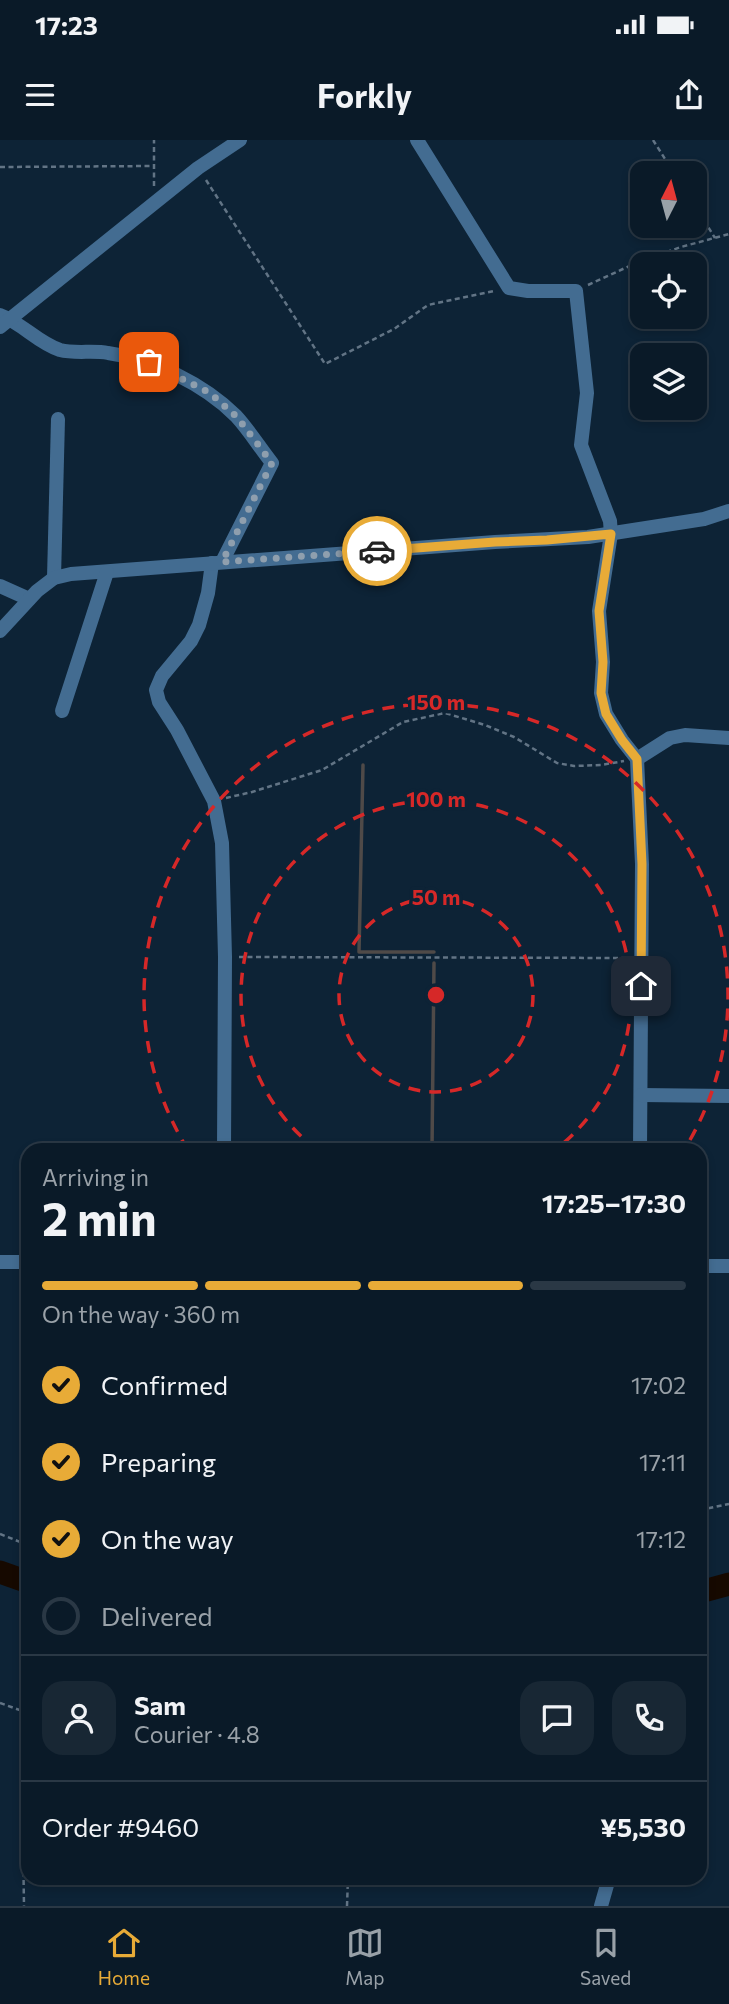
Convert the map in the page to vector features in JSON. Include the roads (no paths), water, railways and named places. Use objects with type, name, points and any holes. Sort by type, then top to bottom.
[{"type":"street","points":[[224,1143],[225,957],[222,842],[214,801],[177,730],[159,702],[156,690],[162,676],[191,641],[199,625],[217,563],[272,463],[237,417],[210,393],[149,362],[108,352],[61,350],[3,320],[198,168],[240,140]]},
{"type":"street","points":[[417,140],[509,288],[528,291],[576,291],[587,393],[581,445],[610,521],[611,534],[599,611],[603,662],[601,693],[606,714],[637,759],[642,864],[640,1143]]},
{"type":"street","points":[[54,578],[58,419]]},
{"type":"street","points":[[0,631],[29,599],[54,578],[71,575],[611,534],[704,519],[729,511]]},
{"type":"street","points":[[62,711],[107,572]]},
{"type":"street","points":[[0,586],[29,599]]},
{"type":"street","points":[[637,759],[670,738],[685,735],[729,738]]},
{"type":"street","points":[[641,1095],[729,1096]]},
{"type":"street","points":[[0,1262],[21,1262]]},
{"type":"street","points":[[707,1266],[729,1266]]},
{"type":"street","points":[[601,1906],[607,1885]]},
{"type":"waterway","points":[[363,765],[359,952],[434,952]]},
{"type":"waterway","points":[[432,1143],[434,963]]},
{"type":"waterway","points":[[0,1572],[21,1580]]},
{"type":"waterway","points":[[707,1590],[729,1584]]}]
